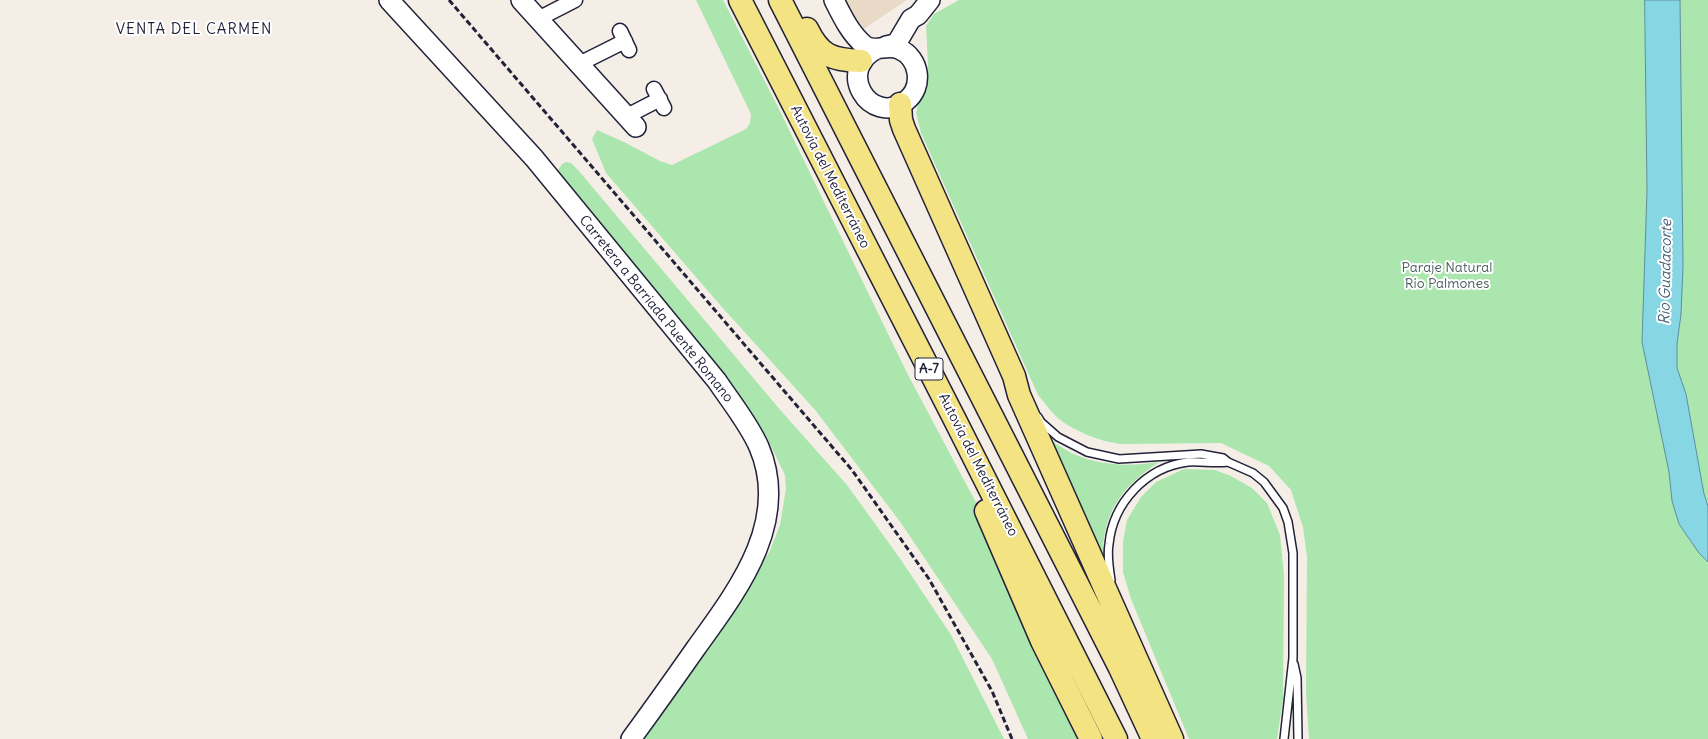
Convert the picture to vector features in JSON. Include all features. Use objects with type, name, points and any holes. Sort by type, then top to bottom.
[{"type":"highway","name":"Autovía del Mediterráneo","points":[[740,0],[1116,739]]},
{"type":"highway","name":"A-7","points":[[780,0],[1120,668],[1153,739]]},
{"type":"highway","points":[[792,0],[814,43],[826,54],[837,59],[861,61]]},
{"type":"highway","points":[[900,104],[901,120],[904,129],[1014,376],[1019,395],[1172,739]]},
{"type":"highway","points":[[954,418],[958,450],[1042,641],[1091,739]]},
{"type":"street","name":"Carretera a Barriada Puente Romano","points":[[389,0],[539,164],[717,381],[740,415],[759,448],[765,469],[768,491],[764,533],[756,555],[731,599],[632,739]]},
{"type":"street","points":[[521,0],[632,122],[659,99]]},
{"type":"street","points":[[538,19],[575,0]]},
{"type":"street","points":[[834,0],[851,30],[865,46],[870,48],[893,47],[906,53],[912,58],[917,72]]},
{"type":"street","points":[[918,15],[915,49],[917,72],[916,86],[913,93],[909,98],[900,104],[889,107],[882,107],[868,101],[864,96],[858,82],[857,75],[861,61],[872,51],[895,44],[911,19],[918,15],[930,0]]},
{"type":"street","points":[[579,64],[625,41]]},
{"type":"lane","points":[[1014,376],[1041,422],[1058,437],[1081,449],[1102,456],[1119,459],[1201,454],[1224,458],[1228,462],[1254,473],[1264,482],[1283,508],[1288,522],[1293,553],[1293,658],[1284,739]]},
{"type":"lane","points":[[1138,664],[1118,606],[1111,580],[1108,558],[1109,542],[1113,522],[1123,503],[1136,486],[1164,468],[1188,462],[1219,464],[1228,462]]},
{"type":"lane","points":[[1293,658],[1297,678],[1298,739]]},
{"type":"shaded area","points":[[844,0],[907,0],[859,32]]},
{"type":"green space","points":[[696,0],[723,0],[778,107],[907,373],[981,512],[1082,739],[1028,739],[992,659],[901,523],[816,411],[721,306],[606,173],[592,139],[597,130],[660,161],[672,165],[746,129],[750,123],[751,114]]},
{"type":"green space","name":"Paraje Natural Río Palmones","points":[[959,0],[1708,0],[1708,739],[1309,739],[1306,692],[1307,557],[1303,527],[1291,490],[1269,466],[1221,443],[1120,444],[1104,441],[1088,435],[1059,419],[1038,395],[921,133],[916,113],[928,65],[926,26],[934,14]]},
{"type":"green space","points":[[566,162],[571,163],[578,170],[782,412],[847,485],[899,557],[951,635],[1004,739],[639,739],[756,569],[769,553],[780,525],[786,489],[785,475],[766,436],[722,373],[577,193],[560,176],[558,170],[562,164]]},
{"type":"green space","points":[[1046,436],[1066,450],[1100,462],[1123,465],[1159,462],[1133,483],[1123,493],[1116,504],[1110,516],[1106,530],[1102,563]]},
{"type":"green space","points":[[1184,469],[1215,470],[1231,476],[1252,488],[1267,503],[1280,535],[1284,575],[1283,699],[1277,739],[1189,739],[1131,599],[1123,572],[1123,542],[1127,520],[1141,497],[1156,482]]},
{"type":"water","name":"Rio Guadacorte","points":[[1645,0],[1680,0],[1683,266],[1681,314],[1677,344],[1677,368],[1686,394],[1704,494],[1708,506],[1708,562],[1699,553],[1679,524],[1672,501],[1669,472],[1642,342],[1647,191]]},
{"type":"railway","points":[[449,0],[852,470],[929,579],[992,691],[1012,739]]},
{"type":"district","name":"VENTA DEL CARMEN","points":[[194,30]]}]
